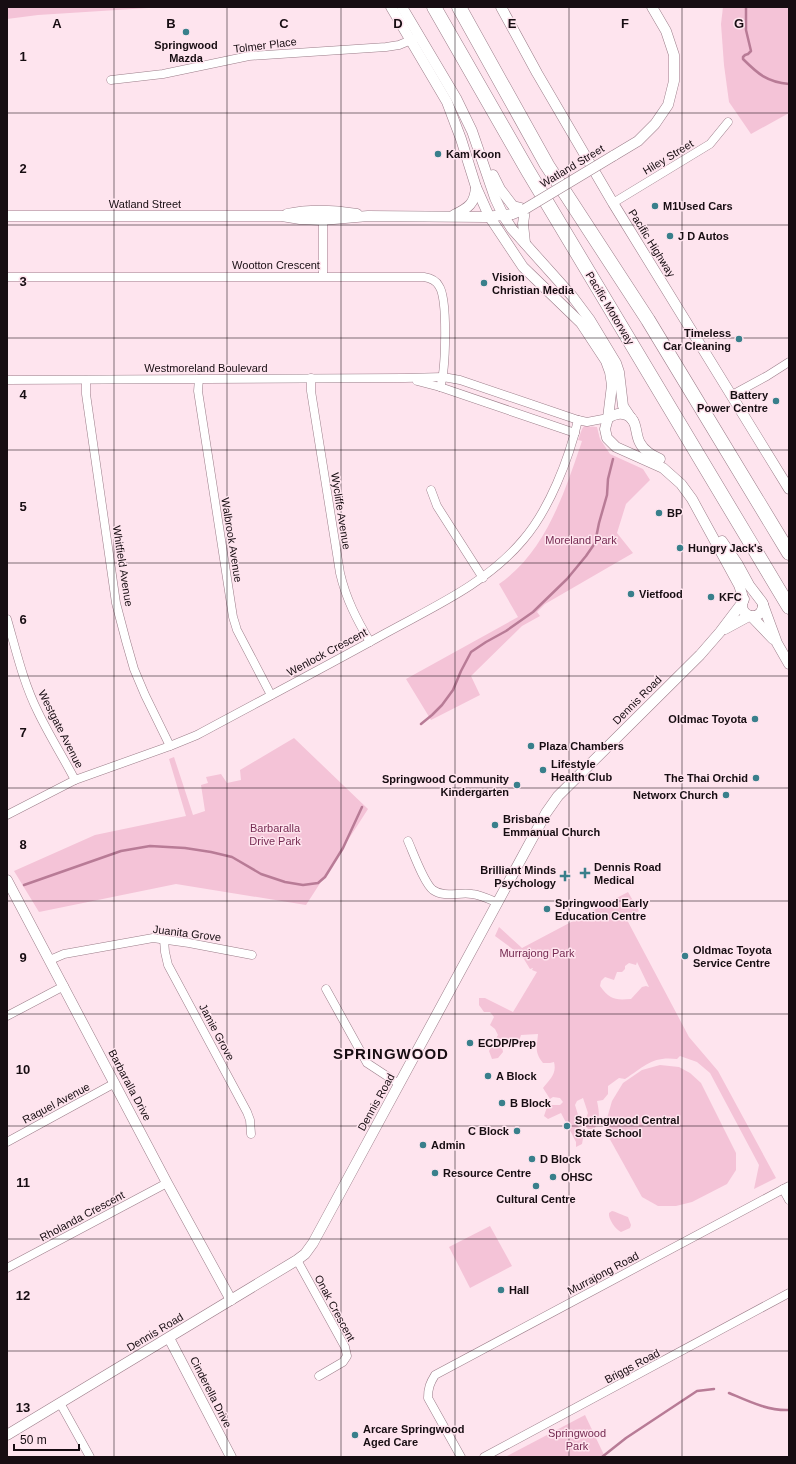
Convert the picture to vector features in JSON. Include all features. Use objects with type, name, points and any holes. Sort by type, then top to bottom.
[{"type":"highway","name":"Pacific Motorway","points":[[434,7],[528,171],[789,607]]},
{"type":"highway","points":[[459,7],[547,164],[648,320],[789,553]]},
{"type":"street","points":[[391,7],[416,38],[456,98],[472,131],[482,162],[503,215],[512,229],[572,296],[590,320],[612,356],[619,372],[623,406],[636,426],[638,440],[650,453],[671,467],[689,484],[725,546],[738,563],[748,583],[762,601],[777,643],[789,664]]},
{"type":"street","points":[[402,7],[447,102],[461,138],[476,187],[488,216],[523,266],[582,323],[605,358],[612,381],[608,418],[605,425],[607,438],[612,444],[663,468],[686,490],[739,585],[743,602],[742,610],[777,643]]},
{"type":"street","name":"Pacific Highway","points":[[501,7],[537,73],[613,203],[789,489]]},
{"type":"street","name":"Watland Street","points":[[7,216],[282,216],[300,219],[323,220],[368,216],[488,216],[519,212],[638,141],[655,124],[668,105],[674,81],[674,55],[666,31],[652,7]]},
{"type":"street","name":"Tolmer Place","points":[[111,80],[169,73],[249,56],[386,47],[399,45],[416,38]]},
{"type":"street","name":"Hiley Street","points":[[613,203],[710,144],[728,122]]},
{"type":"street","points":[[482,162],[489,165],[496,182],[513,206],[525,209],[523,224],[525,242]]},
{"type":"street","points":[[452,216],[467,208],[475,195],[476,187]]},
{"type":"street","name":"Watland Street","points":[[282,216],[302,211],[338,211],[368,216]]},
{"type":"street","points":[[323,220],[323,276]]},
{"type":"street","name":"Wootton Crescent","points":[[7,277],[424,277],[435,280],[441,289],[443,299],[444,357],[443,376],[440,386]]},
{"type":"street","points":[[732,395],[789,362]]},
{"type":"street","name":"Westmoreland Boulevard","points":[[7,380],[405,378],[443,376],[460,380],[578,420],[587,422],[608,418]]},
{"type":"street","name":"Wycliffe Avenue","points":[[311,378],[311,392],[340,573],[345,594],[370,642]]},
{"type":"street","name":"Westmoreland Boulevard","points":[[405,378],[440,386],[575,433]]},
{"type":"street","name":"Walbrook Avenue","points":[[199,379],[198,390],[233,617],[238,630],[272,695]]},
{"type":"street","name":"Whitfield Avenue","points":[[86,380],[86,394],[116,603],[134,669],[170,746]]},
{"type":"street","points":[[608,418],[623,414],[633,421]]},
{"type":"street","name":"Wenlock Crescent","points":[[7,815],[75,780],[197,735],[462,592],[483,578],[503,561],[523,540],[536,523],[550,499],[575,433],[578,420]]},
{"type":"street","points":[[431,490],[437,506],[483,578]]},
{"type":"street","points":[[743,602],[751,595],[757,596],[762,601],[763,608],[760,613],[755,616],[750,616]]},
{"type":"street","name":"Dennis Road","points":[[7,1434],[232,1300],[305,1254],[313,1243],[546,814],[558,796],[697,657],[720,632],[743,602]]},
{"type":"street","name":"Dennis Road","points":[[720,632],[742,618],[750,616]]},
{"type":"street","name":"Westgate Avenue","points":[[7,618],[20,666],[31,697],[75,780]]},
{"type":"street","points":[[408,841],[427,883],[432,890],[441,894],[471,894],[482,896],[498,903]]},
{"type":"street","name":"Barbaralla Drive","points":[[7,880],[167,1183],[232,1300]]},
{"type":"street","name":"Juanita Grove","points":[[50,960],[64,954],[153,938],[252,955]]},
{"type":"street","name":"Jamie Grove","points":[[164,940],[168,965],[247,1112],[250,1120],[250,1134]]},
{"type":"street","points":[[7,1016],[64,986]]},
{"type":"street","points":[[326,989],[368,1064],[399,1084]]},
{"type":"street","name":"Raquel Avenue","points":[[7,1142],[115,1084]]},
{"type":"street","name":"Rholanda Crescent","points":[[7,1268],[167,1183]]},
{"type":"street","points":[[786,1187],[789,1200]]},
{"type":"street","name":"Murrajong Road","points":[[461,1457],[428,1398],[430,1382],[435,1375],[786,1187]]},
{"type":"street","name":"Onak Crescent","points":[[297,1260],[345,1347],[347,1356],[343,1362],[319,1376]]},
{"type":"street","name":"Briggs Road","points":[[484,1457],[789,1294]]},
{"type":"street","name":"Cinderella Drive","points":[[169,1338],[231,1457]]},
{"type":"street","points":[[60,1403],[90,1457]]},
{"type":"green space","points":[[7,7],[164,7],[38,15],[7,19]]},
{"type":"green space","points":[[723,7],[789,7],[789,113],[751,134],[729,102],[721,24]]},
{"type":"green space","name":"Moreland Park","points":[[584,426],[597,427],[600,439],[610,454],[643,469],[650,480],[626,504],[617,533],[633,553],[545,604],[537,612],[540,616],[522,626],[471,676],[480,695],[431,720],[406,679],[518,617],[499,584],[515,571],[528,557],[550,523],[559,504],[582,441],[578,440]]},
{"type":"green space","name":"Barbaralla Drive Park","points":[[294,738],[368,809],[306,905],[176,884],[39,912],[14,871],[95,835],[186,816],[169,759],[174,757],[193,815],[205,811],[201,785],[208,783],[206,777],[221,774],[227,783],[241,780],[240,770]]},
{"type":"green space","name":"Murrajong Park","points":[[628,892],[639,911],[626,918],[689,1037],[718,1071],[776,1178],[754,1189],[759,1165],[710,1073],[697,1062],[680,1056],[677,1059],[661,1059],[649,1063],[625,1079],[619,1078],[608,1086],[608,1094],[603,1100],[597,1101],[599,1119],[594,1129],[588,1129],[584,1124],[588,1113],[583,1098],[577,1101],[575,1105],[579,1118],[578,1126],[584,1133],[582,1144],[576,1147],[576,1142],[561,1113],[548,1119],[544,1116],[547,1107],[552,1105],[560,1105],[563,1102],[560,1098],[553,1097],[550,1099],[543,1088],[554,1073],[555,1066],[554,1062],[543,1063],[538,1056],[538,1034],[521,1035],[517,1044],[509,1049],[504,1043],[502,1046],[503,1052],[498,1058],[492,1059],[489,1051],[498,1035],[495,1029],[490,1025],[494,1017],[490,1012],[484,1012],[479,1005],[479,998],[485,998],[513,1012],[537,972],[532,970],[533,968],[530,969],[522,956],[495,936],[499,927],[522,948]],"holes":[[[637,962],[649,987],[642,987],[631,999],[617,999],[610,997],[600,986],[601,981],[605,977],[614,980],[617,972],[622,972],[625,969],[625,966],[629,963],[636,965]]]},
{"type":"green space","points":[[660,1065],[679,1067],[690,1073],[701,1083],[736,1153],[736,1170],[727,1184],[692,1202],[676,1206],[658,1206],[642,1197],[607,1134],[606,1122],[612,1101],[623,1083],[642,1070]]},
{"type":"green space","points":[[612,1211],[628,1217],[631,1225],[630,1228],[621,1232],[617,1229],[609,1215]]},
{"type":"green space","points":[[490,1226],[512,1266],[470,1288],[449,1247]]},
{"type":"green space","name":"Springwood Park","points":[[585,1415],[605,1457],[505,1457]]},
{"type":"waterway","points":[[746,7],[746,30],[751,51],[745,55],[743,59],[763,76],[781,83],[789,84]]},
{"type":"waterway","points":[[421,724],[442,705],[453,690],[471,652],[506,631],[533,612],[567,579],[586,556],[595,543],[607,495],[608,479],[613,459]]},
{"type":"waterway","points":[[24,885],[121,851],[150,846],[185,848],[211,852],[232,857],[261,874],[285,882],[303,885],[318,883],[325,877],[343,848],[362,807]]},
{"type":"waterway","points":[[602,1457],[626,1438],[697,1391],[714,1389]]},
{"type":"waterway","points":[[729,1393],[773,1409],[789,1410]]},
{"type":"place","name":"Springwood Mazda","points":[[186,32]]},
{"type":"place","name":"Kam Koon","points":[[438,154]]},
{"type":"place","name":"M1Used Cars","points":[[655,206]]},
{"type":"place","name":"J D Autos","points":[[670,236]]},
{"type":"place","name":"Vision Christian Media","points":[[484,283]]},
{"type":"place","name":"Timeless Car Cleaning","points":[[739,339]]},
{"type":"place","name":"Battery Power Centre","points":[[776,401]]},
{"type":"place","name":"BP","points":[[659,513]]},
{"type":"place","name":"Hungry Jack's","points":[[680,548]]},
{"type":"place","name":"Vietfood","points":[[631,594]]},
{"type":"place","name":"KFC","points":[[711,597]]},
{"type":"place","name":"Oldmac Toyota","points":[[755,719]]},
{"type":"place","name":"Plaza Chambers","points":[[531,746]]},
{"type":"place","name":"Lifestyle Health Club","points":[[543,770]]},
{"type":"place","name":"The Thai Orchid","points":[[756,778]]},
{"type":"place","name":"Springwood Community Kindergarten","points":[[517,785]]},
{"type":"place","name":"Networx Church","points":[[726,795]]},
{"type":"place","name":"Brisbane Emmanual Church","points":[[495,825]]},
{"type":"place","name":"Dennis Road Medical","points":[[585,873]]},
{"type":"place","name":"Brilliant Minds Psychology","points":[[565,876]]},
{"type":"place","name":"Springwood Early Education Centre","points":[[547,909]]},
{"type":"place","name":"Oldmac Toyota Service Centre","points":[[685,956]]},
{"type":"place","name":"ECDP/Prep","points":[[470,1043]]},
{"type":"place","name":"A Block","points":[[488,1076]]},
{"type":"place","name":"B Block","points":[[502,1103]]},
{"type":"place","name":"Springwood Central State School","points":[[567,1126]]},
{"type":"place","name":"C Block","points":[[517,1131]]},
{"type":"place","name":"Admin","points":[[423,1145]]},
{"type":"place","name":"D Block","points":[[532,1159]]},
{"type":"place","name":"Resource Centre","points":[[435,1173]]},
{"type":"place","name":"OHSC","points":[[553,1177]]},
{"type":"place","name":"Cultural Centre","points":[[536,1186]]},
{"type":"place","name":"Hall","points":[[501,1290]]},
{"type":"place","name":"Arcare Springwood Aged Care","points":[[355,1435]]},
{"type":"district","name":"SPRINGWOOD","points":[[391,1054]]}]
